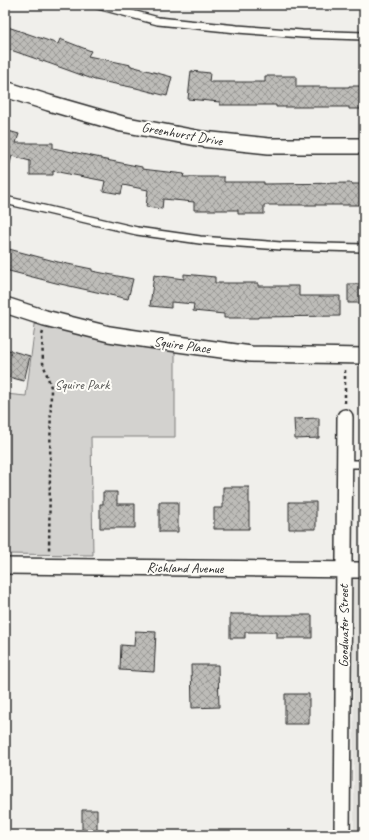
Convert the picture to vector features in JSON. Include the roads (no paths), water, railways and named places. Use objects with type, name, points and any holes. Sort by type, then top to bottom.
[{"type":"street","name":"Greenhurst Drive","points":[[5,89],[122,124],[202,140],[269,146],[364,146]]},
{"type":"street","name":"Squire Place","points":[[5,305],[45,318],[109,334],[149,340],[251,354],[364,356]]},
{"type":"street","name":"Goodwater Street","points":[[342,835],[345,417]]},
{"type":"street","name":"Richland Avenue","points":[[5,566],[364,570]]},
{"type":"lane","points":[[98,5],[158,21],[302,34],[364,36]]},
{"type":"lane","points":[[5,200],[137,232],[200,240],[281,246],[364,248]]},
{"type":"lane","points":[[345,464],[364,464]]},
{"type":"park label","name":"Squire Park","points":[[82,384]]}]
